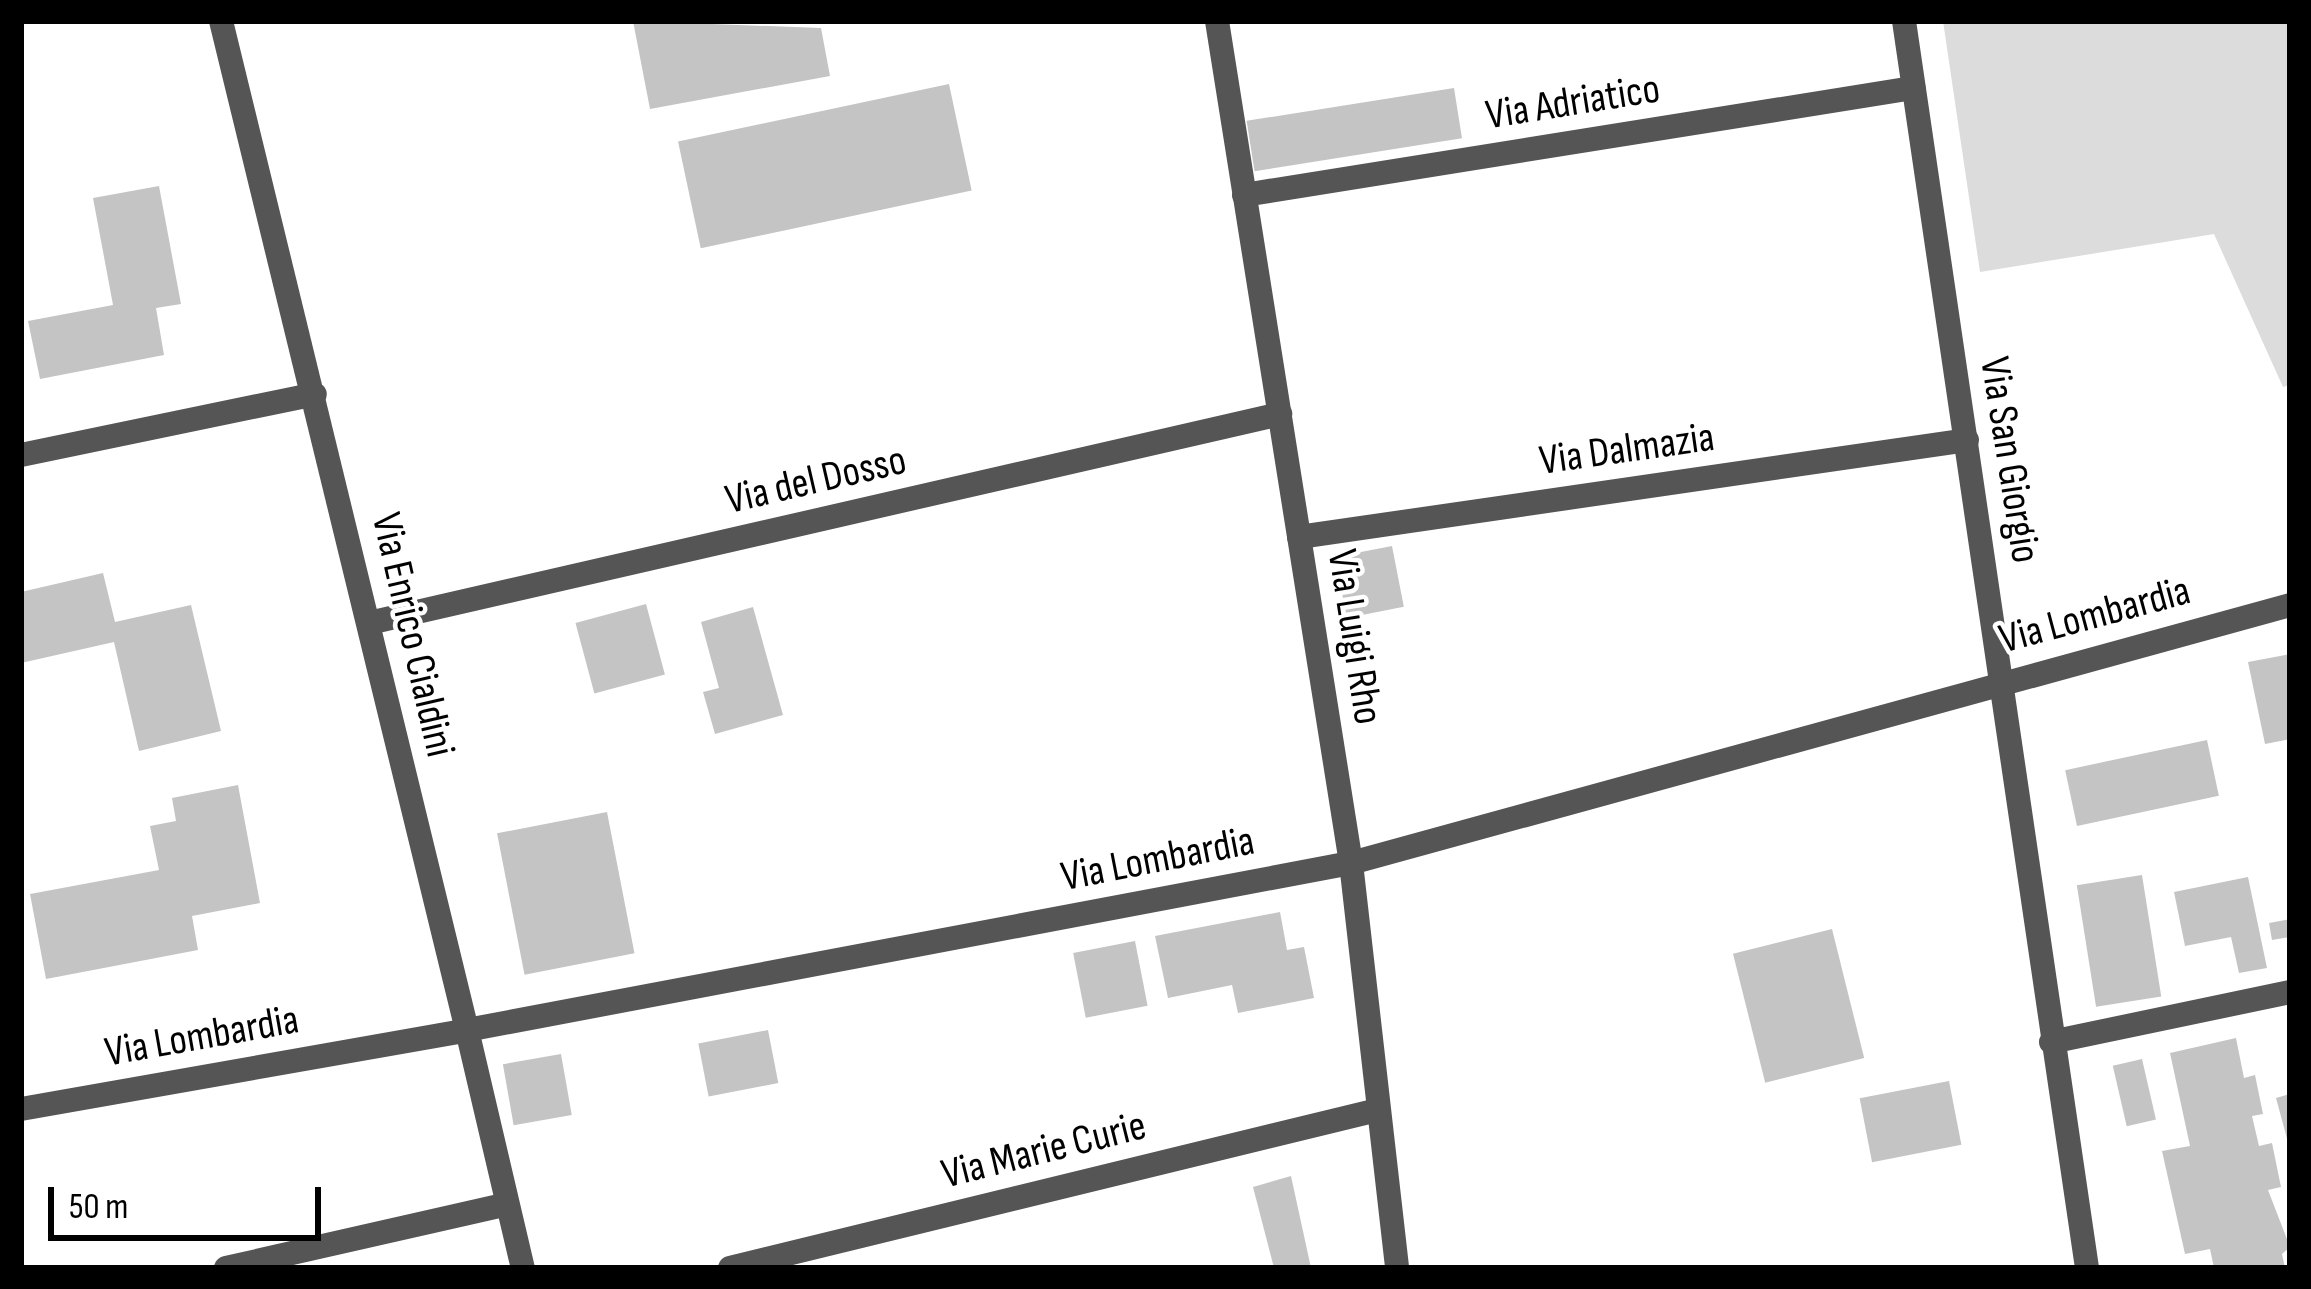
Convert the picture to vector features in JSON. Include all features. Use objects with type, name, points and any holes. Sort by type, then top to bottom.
[{"type":"street","name":"Via Enrico Cialdini","points":[[221,21],[523,1268]]},
{"type":"street","name":"Via Luigi Rho","points":[[1217,21],[1351,863],[1397,1268]]},
{"type":"street","name":"Via San Giorgio","points":[[1904,21],[2087,1268]]},
{"type":"street","name":"Via Adriatico","points":[[1244,195],[1913,88]]},
{"type":"street","points":[[21,455],[314,394]]},
{"type":"street","name":"Via del Dosso","points":[[369,623],[1280,414]]},
{"type":"street","name":"Via Dalmazia","points":[[1299,537],[1967,440]]},
{"type":"street","name":"Via Lombardia","points":[[21,1109],[1351,863],[2003,680],[2290,605]]},
{"type":"street","points":[[2051,1042],[2290,992]]},
{"type":"street","name":"Via Marie Curie","points":[[730,1268],[1377,1110]]},
{"type":"street","points":[[226,1268],[507,1204]]},
{"type":"shaded area","points":[[1943,21],[2290,21],[2290,385],[2283,387],[2214,234],[1980,272]]},
{"type":"building","points":[[633,21],[821,28],[830,76],[650,109]]},
{"type":"building","points":[[949,84],[972,191],[701,248],[678,142]]},
{"type":"building","points":[[1454,88],[1462,138],[1255,171],[1247,121]]},
{"type":"building","points":[[159,186],[181,304],[156,308],[164,355],[40,379],[28,321],[113,305],[93,198]]},
{"type":"building","points":[[1392,546],[1404,607],[1347,618],[1335,557]]},
{"type":"building","points":[[103,573],[115,622],[191,605],[221,731],[139,751],[114,642],[21,663],[21,592]]},
{"type":"building","points":[[646,604],[665,675],[594,693],[575,623]]},
{"type":"building","points":[[753,607],[783,715],[715,734],[703,692],[719,688],[701,622]]},
{"type":"building","points":[[2290,654],[2290,739],[2265,744],[2248,662]]},
{"type":"building","points":[[2207,740],[2219,796],[2077,826],[2065,770]]},
{"type":"building","points":[[238,785],[260,903],[192,916],[198,950],[46,979],[30,894],[159,870],[150,826],[176,821],[172,798]]},
{"type":"building","points":[[607,812],[634,953],[525,975],[497,833]]},
{"type":"building","points":[[2142,875],[2161,996],[2096,1007],[2077,885]]},
{"type":"building","points":[[2248,877],[2267,968],[2239,973],[2231,937],[2185,946],[2174,892]]},
{"type":"building","points":[[1280,912],[1287,950],[1304,947],[1314,998],[1238,1013],[1232,985],[1168,998],[1155,936]]},
{"type":"building","points":[[2290,919],[2290,937],[2272,940],[2269,923]]},
{"type":"building","points":[[1832,929],[1864,1058],[1765,1083],[1733,954]]},
{"type":"building","points":[[1135,941],[1148,1006],[1086,1018],[1073,953]]},
{"type":"building","points":[[768,1030],[778,1083],[709,1097],[698,1044]]},
{"type":"building","points":[[2236,1038],[2244,1078],[2255,1075],[2263,1114],[2252,1116],[2259,1146],[2272,1143],[2281,1187],[2268,1190],[2290,1247],[2282,1254],[2285,1268],[2214,1268],[2210,1249],[2185,1254],[2162,1151],[2190,1146],[2170,1053]]},
{"type":"building","points":[[561,1054],[572,1115],[514,1125],[503,1064]]},
{"type":"building","points":[[2142,1059],[2156,1119],[2127,1126],[2113,1066]]},
{"type":"building","points":[[1949,1081],[1961,1145],[1872,1162],[1860,1098]]},
{"type":"building","points":[[2290,1094],[2290,1145],[2289,1146],[2276,1098]]},
{"type":"building","points":[[1291,1176],[1311,1268],[1274,1268],[1253,1187]]}]
